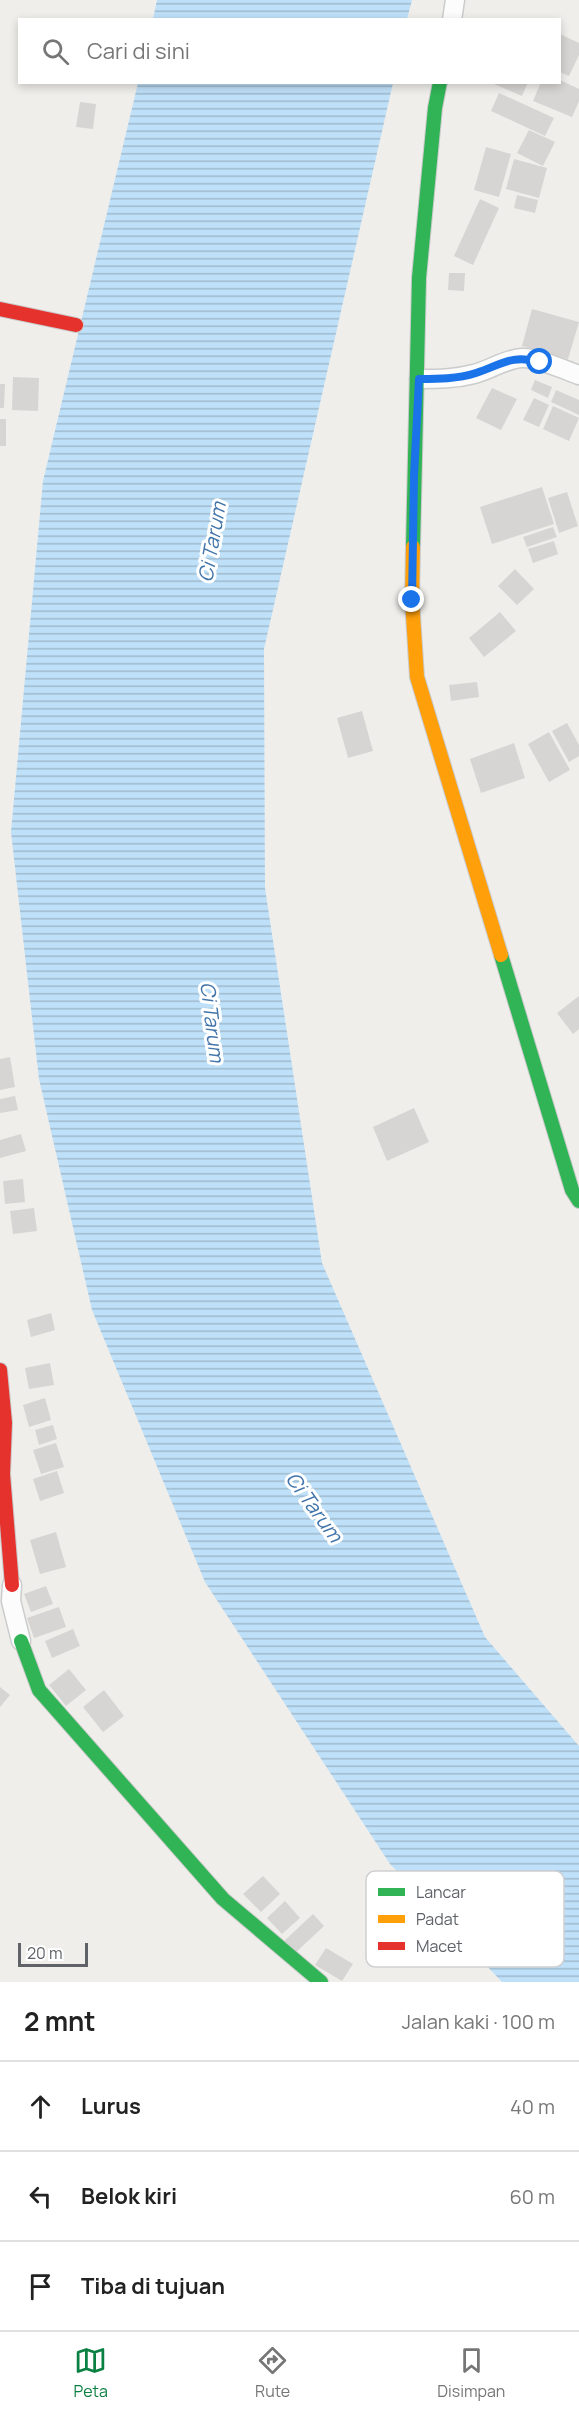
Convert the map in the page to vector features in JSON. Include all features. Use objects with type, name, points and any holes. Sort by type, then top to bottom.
[{"type":"street","points":[[452,18],[455,0]]},
{"type":"street","points":[[440,84],[434,120],[419,278],[419,379],[414,476],[412,600],[417,677],[572,1190],[579,1201]]},
{"type":"street","points":[[0,309],[76,325]]},
{"type":"street","points":[[419,379],[445,380],[475,374],[496,364],[523,357],[579,375]]},
{"type":"street","points":[[0,1370],[5,1424],[3,1474],[8,1598],[30,1669],[39,1690],[223,1899],[321,1982]]},
{"type":"water","points":[[157,0],[412,0],[407,18],[153,18]]},
{"type":"water","name":"Ci Tarum","points":[[138,84],[393,84],[264,649],[265,888],[322,1263],[485,1637],[579,1746],[579,1982],[502,1982],[488,1967],[564,1967],[564,1871],[397,1871],[390,1864],[205,1582],[92,1310],[39,1079],[11,832],[43,481]]},
{"type":"building","points":[[561,34],[579,43],[579,55],[569,76],[561,72]]},
{"type":"building","points":[[561,80],[579,89],[579,101],[572,117],[533,101],[540,84],[561,84]]},
{"type":"building","points":[[494,84],[527,84],[522,96]]},
{"type":"building","points":[[499,93],[554,118],[545,136],[491,111]]},
{"type":"building","points":[[80,102],[96,104],[93,129],[76,127]]},
{"type":"building","points":[[529,130],[555,142],[543,166],[517,153]]},
{"type":"building","points":[[486,147],[511,154],[499,197],[474,190]]},
{"type":"building","points":[[514,159],[547,168],[539,198],[506,189]]},
{"type":"building","points":[[517,195],[538,200],[535,213],[514,208]]},
{"type":"building","points":[[480,199],[499,208],[473,265],[454,256]]},
{"type":"building","points":[[449,273],[465,273],[464,291],[448,290]]},
{"type":"building","points":[[532,309],[579,322],[568,359],[522,346]]},
{"type":"building","points":[[13,377],[39,378],[38,411],[12,410]]},
{"type":"building","points":[[535,380],[552,387],[548,398],[531,390]]},
{"type":"building","points":[[0,384],[5,384],[4,408],[0,408]]},
{"type":"building","points":[[492,388],[517,399],[501,430],[476,418]]},
{"type":"building","points":[[556,390],[579,400],[579,415],[551,402]]},
{"type":"building","points":[[534,398],[549,405],[539,427],[523,420]]},
{"type":"building","points":[[553,406],[579,418],[569,441],[543,429]]},
{"type":"building","points":[[0,419],[6,419],[6,446],[0,446]]},
{"type":"building","points":[[542,487],[554,524],[492,544],[480,507]]},
{"type":"building","points":[[567,492],[578,526],[559,533],[548,498]]},
{"type":"building","points":[[553,527],[557,537],[527,547],[523,537]]},
{"type":"building","points":[[554,541],[558,554],[533,563],[528,549]]},
{"type":"building","points":[[515,569],[534,589],[517,605],[498,586]]},
{"type":"building","points":[[500,612],[516,631],[484,657],[469,638]]},
{"type":"building","points":[[477,682],[479,697],[451,701],[449,685]]},
{"type":"building","points":[[362,711],[373,751],[348,758],[337,718]]},
{"type":"building","points":[[567,723],[579,745],[579,756],[569,762],[552,731]]},
{"type":"building","points":[[549,732],[570,770],[549,782],[528,744]]},
{"type":"building","points":[[514,743],[525,778],[481,793],[470,759]]},
{"type":"building","points":[[579,996],[579,1029],[573,1034],[557,1013]]},
{"type":"building","points":[[10,1057],[15,1087],[0,1090],[0,1059]]},
{"type":"building","points":[[15,1096],[18,1110],[0,1113],[0,1099]]},
{"type":"building","points":[[414,1108],[429,1142],[387,1161],[373,1127]]},
{"type":"building","points":[[21,1134],[26,1151],[0,1158],[0,1140]]},
{"type":"building","points":[[23,1179],[25,1202],[5,1204],[3,1181]]},
{"type":"building","points":[[34,1208],[37,1231],[13,1234],[10,1211]]},
{"type":"building","points":[[51,1313],[55,1330],[31,1337],[27,1320]]},
{"type":"building","points":[[50,1363],[54,1385],[29,1389],[25,1368]]},
{"type":"building","points":[[45,1398],[51,1420],[29,1427],[23,1405]]},
{"type":"building","points":[[53,1425],[57,1439],[39,1445],[35,1430]]},
{"type":"building","points":[[56,1443],[64,1467],[41,1474],[33,1450]]},
{"type":"building","points":[[57,1471],[64,1493],[40,1501],[33,1479]]},
{"type":"building","points":[[56,1532],[66,1567],[40,1574],[30,1540]]},
{"type":"building","points":[[46,1586],[53,1604],[31,1612],[24,1594]]},
{"type":"building","points":[[59,1607],[66,1627],[34,1638],[27,1618]]},
{"type":"building","points":[[73,1629],[80,1646],[52,1658],[45,1641]]},
{"type":"building","points":[[69,1669],[86,1690],[66,1706],[49,1685]]},
{"type":"building","points":[[0,1687],[10,1695],[0,1707]]},
{"type":"building","points":[[104,1690],[124,1716],[103,1732],[83,1707]]},
{"type":"building","points":[[263,1876],[280,1894],[261,1912],[243,1894]]},
{"type":"building","points":[[285,1901],[300,1918],[282,1934],[267,1918]]},
{"type":"building","points":[[313,1914],[324,1926],[293,1955],[282,1943]]},
{"type":"building","points":[[326,1948],[353,1964],[342,1981],[315,1965]]},
{"type":"traffic: fast","points":[[413,547],[419,278],[435,108],[440,84]]},
{"type":"traffic: fast","points":[[501,955],[572,1190],[579,1201]]},
{"type":"traffic: fast","points":[[21,1641],[39,1690],[223,1899],[321,1982]]},
{"type":"traffic: slow","points":[[413,547],[412,600],[417,677],[501,955]]},
{"type":"traffic: jam","points":[[0,309],[76,325]]},
{"type":"traffic: jam","points":[[0,1370],[5,1423],[3,1474],[12,1585]]},
{"type":"route","points":[[412,600],[414,476],[419,379],[445,380],[475,374],[496,364],[523,357],[540,362]]}]
